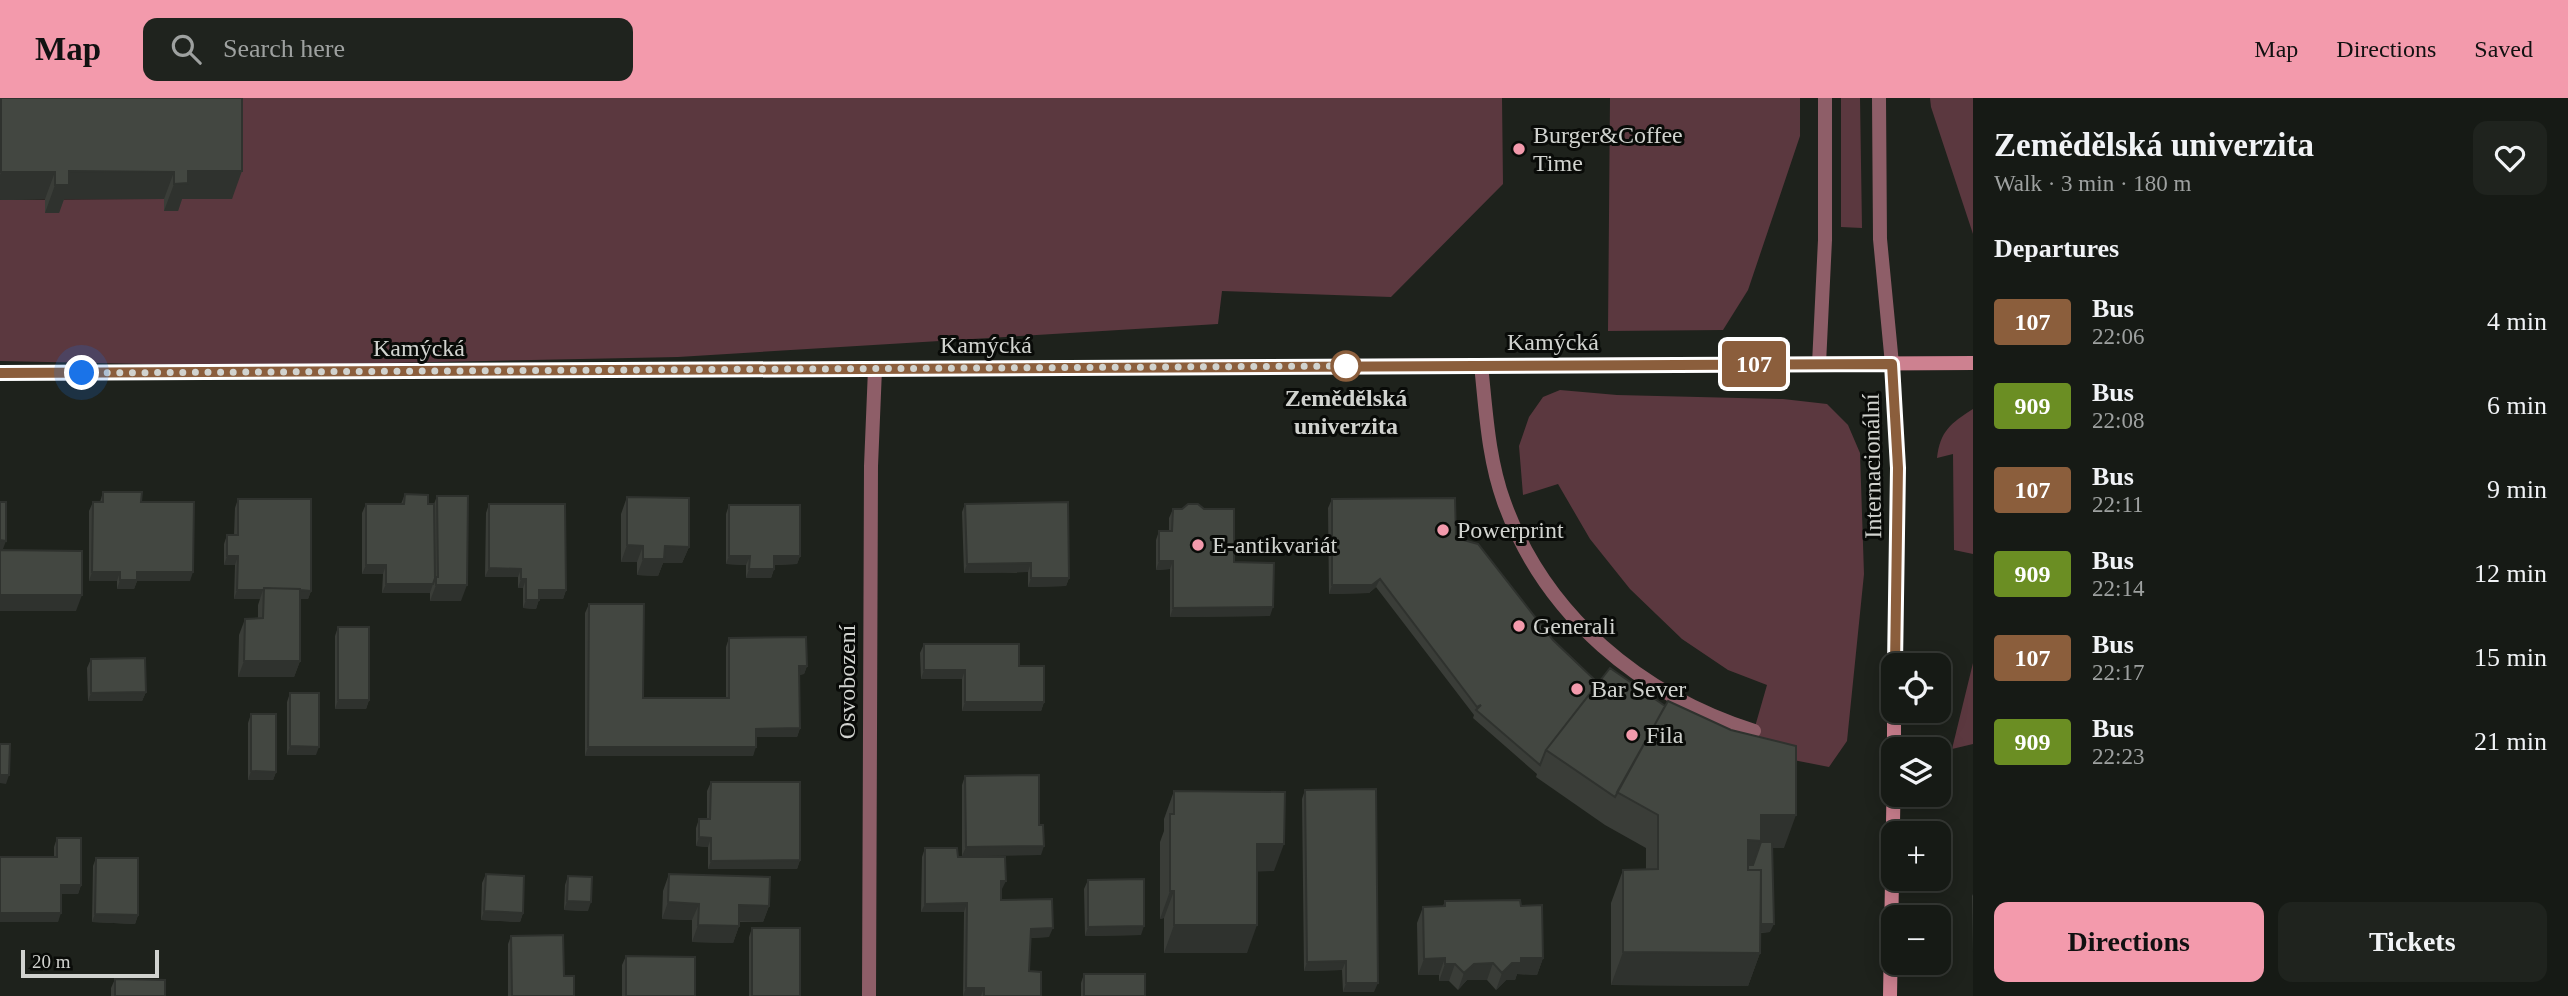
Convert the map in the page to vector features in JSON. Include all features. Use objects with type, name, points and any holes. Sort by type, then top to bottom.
[{"type":"main road","name":"Kamýcká","points":[[0,373],[1973,363]]},
{"type":"main road","name":"Internacionální","points":[[1892,364],[1898,468],[1895,653]]},
{"type":"main road","points":[[1890,996],[1893,807]]},
{"type":"street","points":[[1819,364],[1825,240],[1825,98]]},
{"type":"street","name":"Internacionální","points":[[1879,98],[1880,239],[1892,364]]},
{"type":"street","points":[[1481,365],[1492,455],[1504,501],[1519,536],[1547,584],[1583,628],[1628,668],[1679,701],[1754,730]]},
{"type":"street","name":"Osvobození","points":[[869,996],[871,466],[875,369]]},
{"type":"shaded area","points":[[0,98],[1502,98],[1503,184],[1391,297],[1222,291],[1218,324],[678,357],[237,366],[0,361],[0,200],[164,199],[165,211],[178,211],[178,199],[232,199]]},
{"type":"shaded area","points":[[1610,98],[1800,98],[1800,136],[1748,290],[1723,330],[1608,331]]},
{"type":"shaded area","points":[[1841,98],[1860,98],[1862,228],[1841,227]]},
{"type":"shaded area","points":[[1930,98],[1973,98],[1973,234],[1931,107]]},
{"type":"shaded area","points":[[1560,390],[1617,395],[1783,399],[1827,404],[1848,425],[1860,453],[1864,574],[1847,741],[1829,767],[1748,751],[1767,685],[1728,670],[1682,639],[1630,589],[1590,539],[1558,484],[1523,495],[1519,446],[1529,417],[1543,397]]},
{"type":"shaded area","points":[[1973,409],[1973,554],[1954,550],[1953,454],[1937,458],[1944,434]]},
{"type":"shaded area","points":[[1973,663],[1973,744],[1952,749]]},
{"type":"building","points":[[1,98],[242,98],[242,171],[188,171],[188,183],[174,184],[174,172],[69,171],[69,185],[55,185],[55,172],[1,172]]},
{"type":"building","points":[[103,492],[142,492],[141,502],[194,502],[193,572],[137,572],[137,580],[120,580],[120,572],[92,572],[93,502],[103,502]]},
{"type":"building","points":[[405,494],[428,495],[428,504],[434,504],[433,584],[386,584],[386,565],[366,565],[366,504],[404,504]]},
{"type":"building","points":[[437,496],[468,496],[467,585],[436,585]]},
{"type":"building","points":[[627,497],[689,498],[689,547],[665,546],[664,559],[643,559],[643,546],[627,545]]},
{"type":"building","points":[[1455,498],[1456,538],[1478,544],[1553,640],[1598,683],[1546,750],[1540,765],[1476,710],[1481,705],[1477,707],[1380,579],[1372,585],[1332,585],[1332,499]]},
{"type":"building","points":[[238,499],[311,499],[311,591],[264,588],[237,590],[238,556],[227,556],[227,535],[238,535]]},
{"type":"building","points":[[0,502],[6,502],[6,541],[0,540]]},
{"type":"building","points":[[1068,502],[1069,578],[1031,578],[1031,563],[967,564],[965,504]]},
{"type":"building","points":[[489,504],[565,504],[566,590],[539,590],[539,600],[526,600],[526,579],[521,579],[521,569],[489,568]]},
{"type":"building","points":[[1188,504],[1198,504],[1204,509],[1234,509],[1234,562],[1274,563],[1273,607],[1173,608],[1173,561],[1159,561],[1159,531],[1172,531],[1173,509],[1182,509]]},
{"type":"building","points":[[729,505],[800,505],[800,556],[774,556],[774,569],[749,569],[750,556],[729,556]]},
{"type":"building","points":[[0,550],[82,551],[82,595],[0,595]]},
{"type":"building","points":[[264,588],[300,589],[300,661],[244,661],[245,619],[263,618]]},
{"type":"building","points":[[589,604],[644,604],[643,698],[729,698],[729,638],[806,637],[807,666],[799,666],[800,728],[756,729],[756,747],[588,747]]},
{"type":"building","points":[[338,627],[369,627],[369,700],[338,700]]},
{"type":"building","points":[[924,644],[1019,644],[1019,666],[1044,666],[1044,702],[965,702],[965,670],[924,670]]},
{"type":"building","points":[[145,658],[146,692],[91,693],[91,659]]},
{"type":"building","points":[[1610,668],[1665,706],[1615,797],[1546,750]]},
{"type":"building","points":[[290,693],[319,693],[319,747],[290,746]]},
{"type":"building","points":[[1668,701],[1731,730],[1796,746],[1796,815],[1761,815],[1761,841],[1748,840],[1748,870],[1761,870],[1760,953],[1623,952],[1623,870],[1658,869],[1658,815],[1617,792]]},
{"type":"building","points":[[251,714],[276,714],[276,772],[251,771]]},
{"type":"building","points":[[0,744],[10,744],[9,775],[0,775]]},
{"type":"building","points":[[1039,775],[1039,825],[1043,825],[1044,846],[966,847],[965,776]]},
{"type":"building","points":[[711,782],[800,782],[800,860],[711,861],[711,838],[699,837],[699,819],[710,819]]},
{"type":"building","points":[[1376,789],[1378,983],[1346,983],[1346,961],[1307,962],[1305,790]]},
{"type":"building","points":[[1174,791],[1285,792],[1284,844],[1257,844],[1257,925],[1174,925],[1174,891],[1170,891],[1170,814],[1174,814]]},
{"type":"building","points":[[57,838],[81,838],[81,885],[61,885],[61,913],[0,913],[0,857],[57,857]]},
{"type":"building","points":[[1761,842],[1772,842],[1774,924],[1761,924],[1761,870],[1748,870],[1748,865],[1753,865]]},
{"type":"building","points":[[925,848],[957,848],[958,857],[1005,857],[1006,881],[1001,881],[1001,900],[1052,899],[1053,928],[1031,929],[1029,971],[1041,972],[1041,996],[984,996],[984,988],[966,988],[967,903],[925,904]]},
{"type":"building","points":[[96,858],[138,858],[138,915],[95,914]]},
{"type":"building","points":[[486,874],[524,876],[523,913],[484,911]]},
{"type":"building","points":[[669,874],[770,877],[769,906],[739,905],[739,926],[698,925],[699,904],[668,902]]},
{"type":"building","points":[[568,876],[592,877],[591,902],[567,901]]},
{"type":"building","points":[[1144,879],[1144,926],[1088,927],[1088,880]]},
{"type":"building","points":[[1520,900],[1521,906],[1542,905],[1543,958],[1521,958],[1521,963],[1512,963],[1502,973],[1493,963],[1474,964],[1464,973],[1455,964],[1445,964],[1445,958],[1424,959],[1423,907],[1445,906],[1445,901]]},
{"type":"building","points":[[752,928],[800,928],[800,996],[752,996]]},
{"type":"building","points":[[563,935],[564,976],[574,976],[574,996],[512,996],[511,936]]},
{"type":"building","points":[[626,956],[695,957],[695,996],[626,996]]},
{"type":"building","points":[[1084,974],[1145,974],[1145,996],[1084,996]]},
{"type":"building","points":[[115,979],[165,980],[165,996],[115,996]]},
{"type":"bus line","name":"107","points":[[0,373],[1892,364],[1898,468],[1895,653]]},
{"type":"place","name":"Burger&Coffee Time","points":[[1519,149]]},
{"type":"place","name":"Zemědělská univerzita","points":[[1346,366]]},
{"type":"place","name":"Powerprint","points":[[1443,530]]},
{"type":"place","name":"E-antikvariát","points":[[1198,545]]},
{"type":"place","name":"Generali","points":[[1519,626]]},
{"type":"place","name":"Bar Sever","points":[[1577,689]]},
{"type":"place","name":"Fila","points":[[1632,735]]},
{"type":"route","points":[[82,373],[1346,366]]}]
